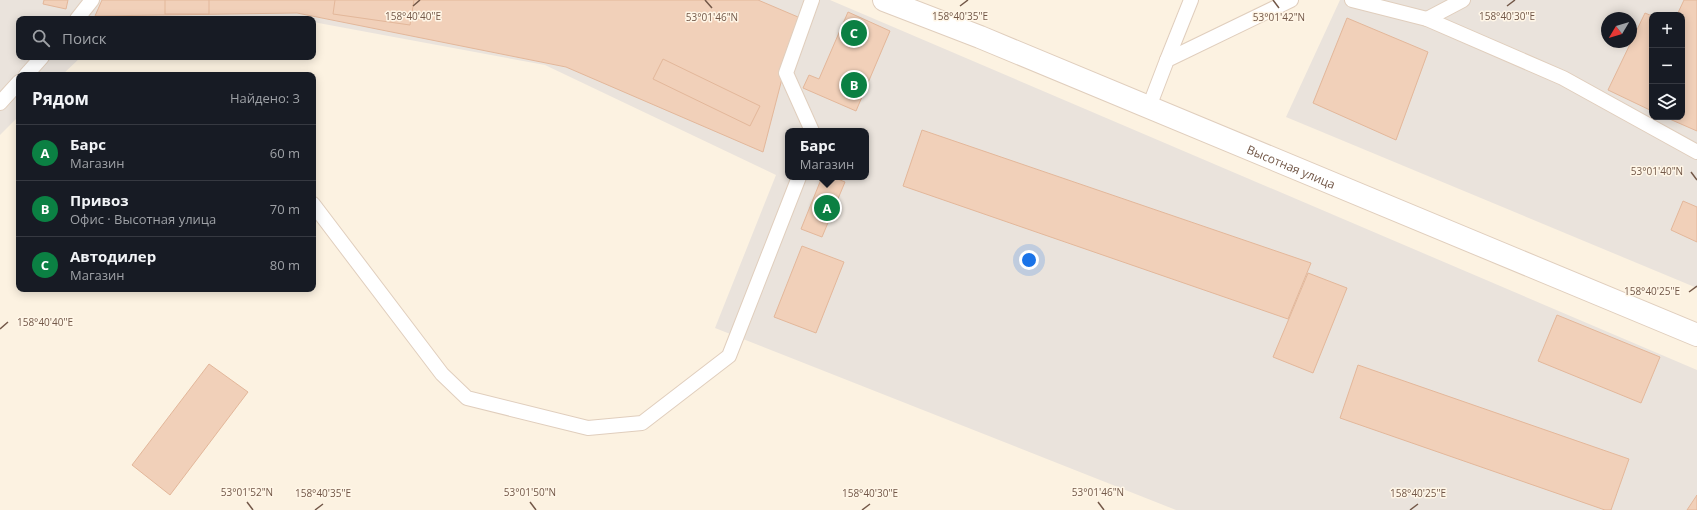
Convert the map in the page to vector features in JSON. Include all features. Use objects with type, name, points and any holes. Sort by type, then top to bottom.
[{"type":"street","name":"Высотная улица","points":[[884,0],[980,37],[1697,336]]},
{"type":"lane","points":[[79,16],[92,0]]},
{"type":"lane","points":[[811,128],[786,73],[812,0]]},
{"type":"lane","points":[[1149,107],[1191,0]]},
{"type":"lane","points":[[1167,60],[1291,0]]},
{"type":"lane","points":[[1352,0],[1427,19],[1563,78],[1697,152]]},
{"type":"lane","points":[[1427,19],[1463,0]]},
{"type":"lane","points":[[29,72],[39,60]]},
{"type":"lane","points":[[0,103],[16,85]]},
{"type":"lane","points":[[316,208],[442,374],[467,398],[588,428],[642,423],[729,356],[798,180]]},
{"type":"shaded area","points":[[0,0],[830,0],[1697,370],[1697,510],[1176,510],[715,328],[776,175],[545,65],[316,23],[316,16],[16,16],[16,60],[78,60],[65,72],[16,72],[16,119],[0,135]]},
{"type":"shaded area","points":[[1340,0],[1697,0],[1697,288],[1286,117]]},
{"type":"building","points":[[44,0],[68,0],[66,9],[43,4]]},
{"type":"building","points":[[102,0],[758,0],[798,17],[763,152],[566,67],[316,16],[297,13],[95,16]]},
{"type":"building","points":[[165,0],[209,0],[209,14],[165,14]]},
{"type":"building","points":[[335,0],[414,0],[410,25],[333,14]]},
{"type":"building","points":[[1684,0],[1697,0],[1697,131],[1672,120],[1685,120],[1685,12],[1678,12]]},
{"type":"building","points":[[848,12],[890,31],[856,111],[803,88],[809,75],[819,79]]},
{"type":"building","points":[[1645,13],[1649,15],[1649,110],[1608,90],[1628,48],[1637,48],[1637,30]]},
{"type":"building","points":[[1347,18],[1428,52],[1396,140],[1313,103]]},
{"type":"building","points":[[663,59],[760,106],[750,126],[653,79]]},
{"type":"building","points":[[922,130],[1311,263],[1288,319],[903,186]]},
{"type":"building","points":[[821,180],[840,180],[845,182],[822,237],[801,229]]},
{"type":"building","points":[[1683,201],[1697,207],[1697,242],[1671,230]]},
{"type":"building","points":[[802,246],[844,262],[816,333],[774,317]]},
{"type":"building","points":[[1308,273],[1347,288],[1313,373],[1273,357]]},
{"type":"building","points":[[1557,315],[1660,357],[1641,403],[1538,361]]},
{"type":"building","points":[[209,364],[248,392],[170,495],[132,465]]},
{"type":"building","points":[[1358,365],[1629,459],[1611,510],[1605,510],[1340,418]]},
{"type":"building","points":[[1697,495],[1697,510],[1687,510]]},
{"type":"place","name":"Автодилер","points":[[854,33]]},
{"type":"place","name":"Привоз","points":[[854,85]]},
{"type":"place","name":"Барс","points":[[827,208]]}]
